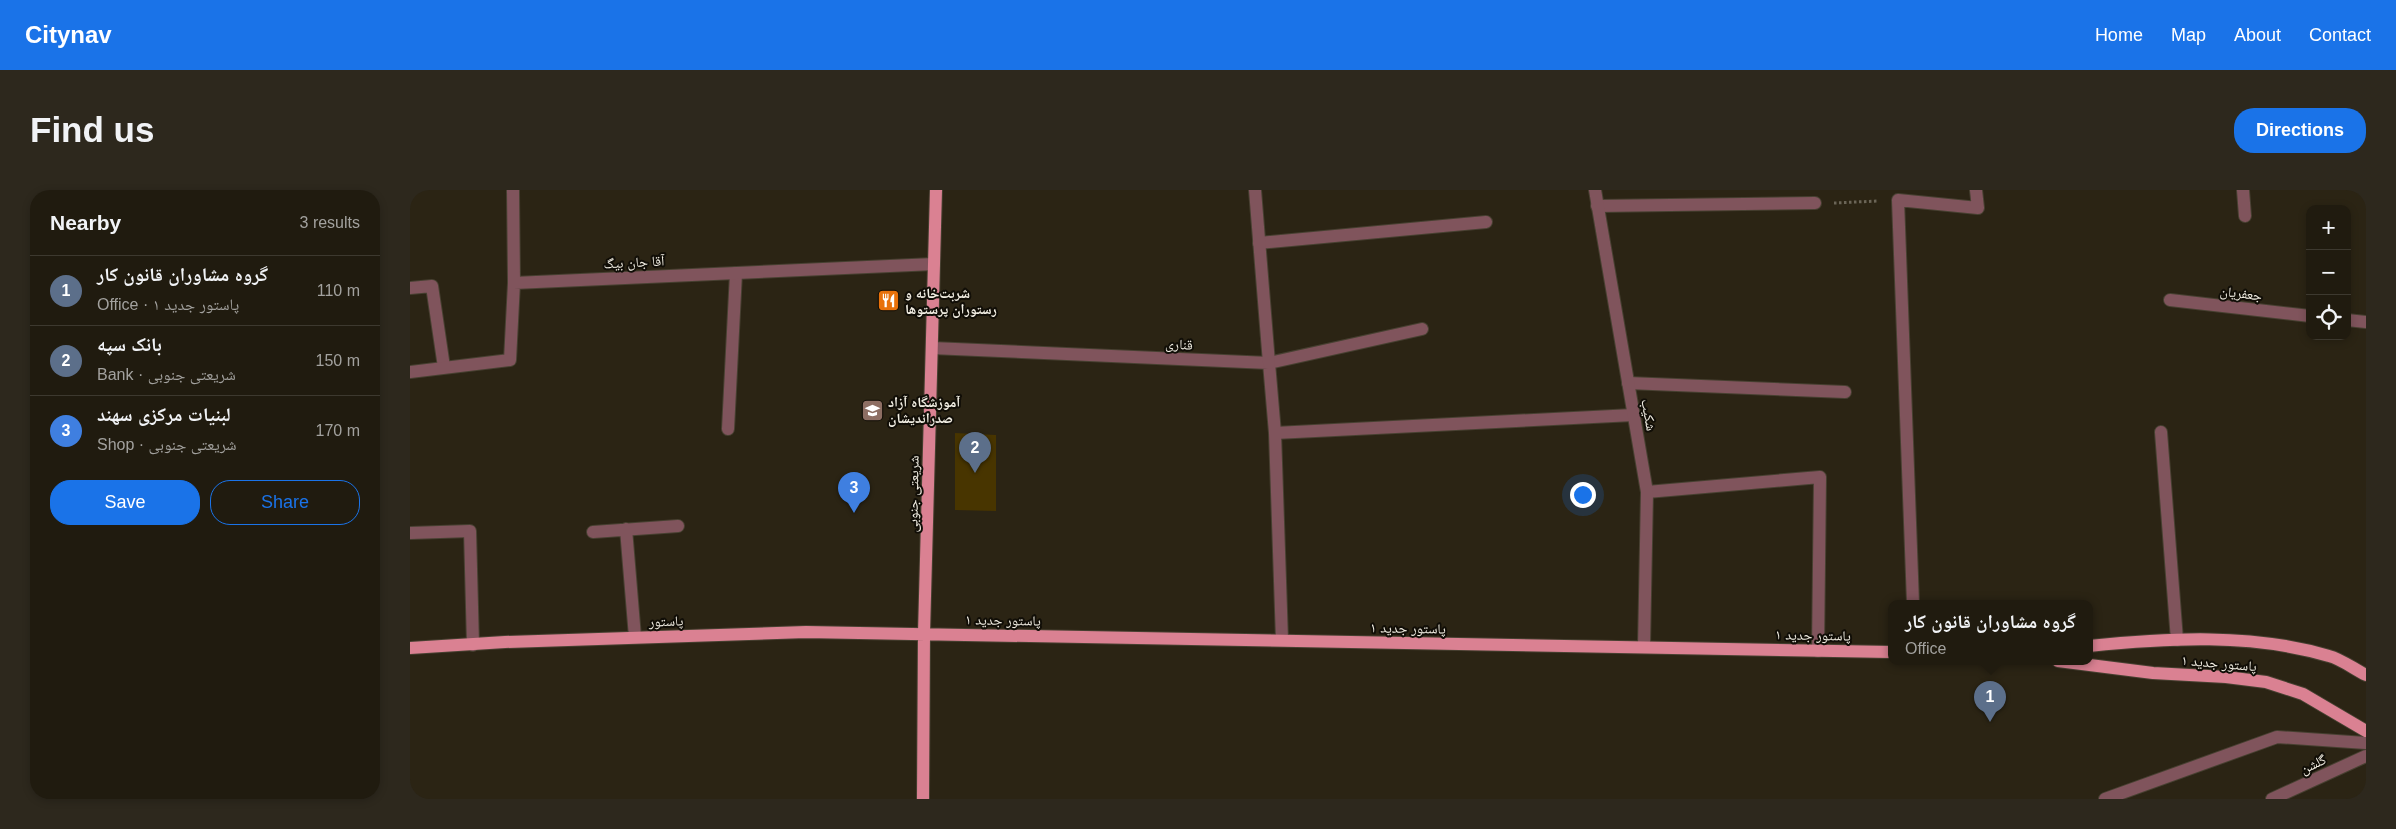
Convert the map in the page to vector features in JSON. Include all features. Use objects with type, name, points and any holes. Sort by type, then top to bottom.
[{"type":"main road","name":"شریعتی جنوبی","points":[[923,799],[924,633],[936,190]]},
{"type":"main road","name":"پاستور","points":[[410,648],[635,637],[806,632],[924,633]]},
{"type":"main road","name":"پاستور جدید ۱","points":[[924,633],[1888,652]]},
{"type":"main road","name":"پاستور جدید ۱","points":[[2093,646],[2150,640],[2238,640],[2282,645],[2330,656],[2366,675]]},
{"type":"main road","name":"پاستور جدید ۱","points":[[2089,665],[2152,673],[2226,676],[2266,682],[2303,694],[2366,731]]},
{"type":"street","points":[[410,372],[510,360],[514,283],[513,190]]},
{"type":"street","points":[[1255,190],[1275,433],[1282,640]]},
{"type":"street","name":"شکیب","points":[[1595,190],[1647,492],[1644,647]]},
{"type":"street","points":[[1913,600],[1898,200],[1978,208],[1976,190]]},
{"type":"street","points":[[2243,190],[2245,216]]},
{"type":"street","points":[[1597,206],[1815,203]]},
{"type":"street","points":[[1259,243],[1486,222]]},
{"type":"street","name":"آقا جان بیگ","points":[[514,283],[934,264]]},
{"type":"street","points":[[728,429],[736,273]]},
{"type":"street","points":[[410,288],[432,286],[444,368]]},
{"type":"street","name":"جعفریان","points":[[2170,300],[2306,316]]},
{"type":"street","points":[[2351,320],[2366,322]]},
{"type":"street","name":"قناری","points":[[932,348],[1269,363],[1422,329]]},
{"type":"street","points":[[1628,383],[1846,392]]},
{"type":"street","points":[[1275,433],[1633,415]]},
{"type":"street","points":[[2161,432],[2177,640]]},
{"type":"street","points":[[1647,492],[1820,476],[1818,650]]},
{"type":"street","points":[[593,532],[678,526]]},
{"type":"street","points":[[626,529],[635,637]]},
{"type":"street","points":[[410,533],[470,531],[472,644]]},
{"type":"street","points":[[2106,799],[2277,737],[2366,744]]},
{"type":"street","name":"گلشن","points":[[2272,799],[2366,756]]},
{"type":"path","points":[[1815,203],[1898,200]]},
{"type":"building","points":[[955,433],[996,435],[996,511],[955,510]]},
{"type":"place","name":"شربت‌خانه و رستوران پرستوها","points":[[889,301]]},
{"type":"place","name":"آموزشگاه آزاد صدراندیشان","points":[[872,410]]},
{"type":"place","name":"بانک سپه","points":[[975,473]]},
{"type":"place","name":"لبنیات مرکزی سهند","points":[[854,513]]},
{"type":"place","name":"گروه مشاوران قانون کار","points":[[1990,722]]}]
